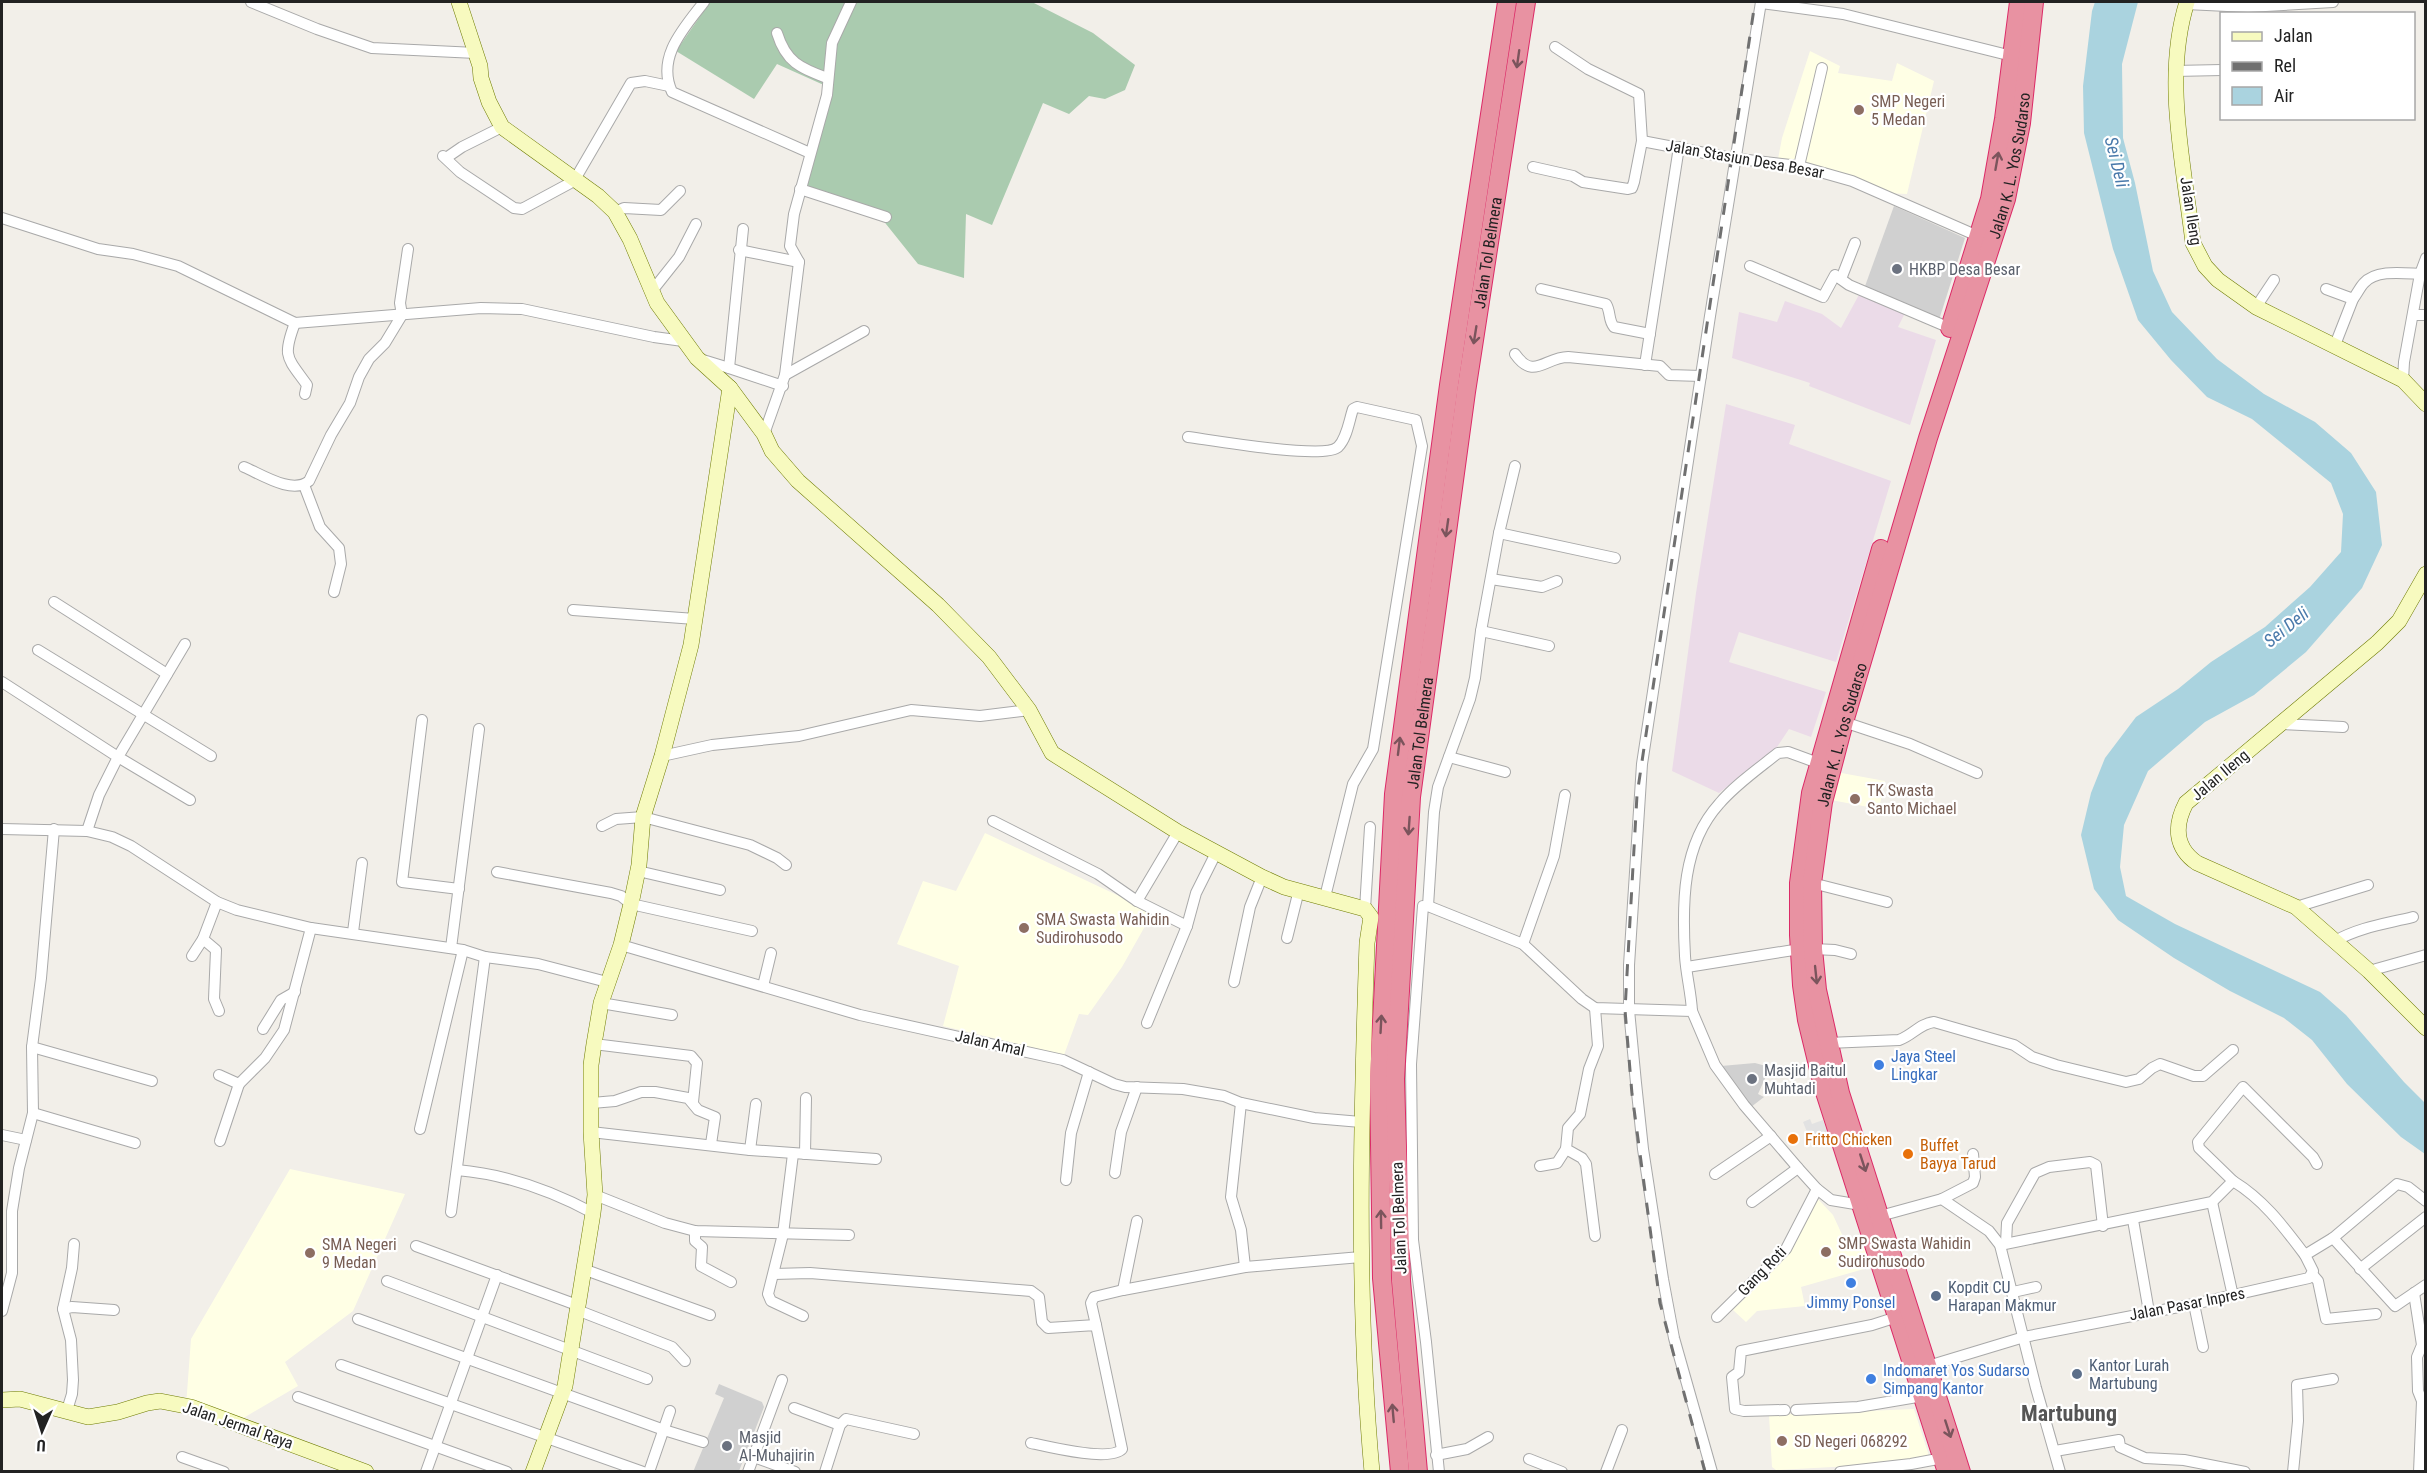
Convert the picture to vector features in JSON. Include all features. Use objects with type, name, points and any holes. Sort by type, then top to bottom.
[{"type":"highway","name":"Jalan Tol Belmera","points":[[1400,1472],[1382,1278],[1378,1078],[1394,794],[1449,385],[1507,2]]},
{"type":"highway","name":"Jalan Tol Belmera","points":[[1418,1472],[1401,1281],[1395,1079],[1411,797],[1466,392],[1526,2]]},
{"type":"highway","name":"Jalan K. L. Yos Sudarso","points":[[1806,949],[1823,802],[1844,722],[1928,438],[2006,199],[2021,123],[2019,2]]},
{"type":"highway","name":"Jalan K. L. Yos Sudarso","points":[[1945,1465],[1923,1396],[1904,1314],[1870,1210],[1840,1093],[1807,1020],[1806,949],[1799,883],[1804,833],[1818,763],[1863,608],[1980,237],[2034,2]]},
{"type":"highway","name":"Jalan K. L. Yos Sudarso","points":[[1904,1314],[1928,1366],[1961,1472]]},
{"type":"street","points":[[251,2],[372,48],[476,53]]},
{"type":"street","points":[[459,2],[489,102],[502,127],[598,196],[615,212],[630,239],[657,303],[697,358],[730,388],[764,434],[772,451],[798,481],[938,605],[989,657],[1029,710],[1052,753],[1216,854],[1284,887],[1365,909],[1371,917],[1366,943],[1361,1122],[1361,1257],[1364,1388],[1372,1472]]},
{"type":"street","points":[[704,2],[671,47],[667,68],[672,92],[810,153]]},
{"type":"street","points":[[764,434],[784,381],[799,262],[790,246],[790,233],[826,95],[832,42],[851,2]]},
{"type":"street","points":[[1712,1472],[1681,1366],[1667,1302],[1643,1149],[1629,1010],[1629,965],[1642,764],[1761,2],[1843,14],[2020,58]]},
{"type":"street","points":[[2186,3],[2248,7],[2333,2]]},
{"type":"street","name":"Jalan Ileng","points":[[2186,3],[2178,32],[2174,71],[2193,243],[2205,266],[2218,280],[2256,307],[2403,380],[2426,404]]},
{"type":"street","points":[[777,33],[782,50],[792,62],[805,70],[827,78]]},
{"type":"street","points":[[1533,167],[1573,176],[1583,183],[1628,189],[1632,188],[1634,182],[1642,141],[1639,94],[1588,69],[1555,47]]},
{"type":"street","points":[[1799,166],[1822,68]]},
{"type":"street","points":[[2174,71],[2220,70]]},
{"type":"street","points":[[502,127],[445,157],[459,172],[514,208],[522,209],[574,180],[632,83],[645,81],[669,86]]},
{"type":"street","name":"Jalan Stasiun Desa Besar","points":[[1642,141],[1737,158],[1799,166],[1852,181],[1980,237]]},
{"type":"street","points":[[1645,365],[1679,147]]},
{"type":"street","points":[[800,189],[886,218]]},
{"type":"street","points":[[615,212],[624,208],[661,210],[680,191]]},
{"type":"street","points":[[2,218],[98,249],[133,254],[178,266],[295,322],[481,308],[522,309],[654,337],[683,340]]},
{"type":"street","points":[[652,291],[680,257],[696,224]]},
{"type":"street","points":[[729,368],[739,250],[743,230]]},
{"type":"street","points":[[1840,279],[1855,243]]},
{"type":"street","points":[[244,467],[281,483],[295,486],[304,485],[309,481],[331,435],[350,403],[359,377],[369,359],[385,343],[402,315],[400,303],[408,249]]},
{"type":"street","points":[[739,250],[799,262]]},
{"type":"street","points":[[2403,380],[2404,362],[2426,258]]},
{"type":"street","points":[[1750,266],[1823,297],[1835,275],[1849,285],[1950,328]]},
{"type":"street","points":[[2335,345],[2353,299],[2364,281],[2384,274],[2423,274]]},
{"type":"street","points":[[2256,307],[2274,280]]},
{"type":"street","points":[[1541,289],[1606,304],[1610,311],[1610,322],[1614,327],[1650,334]]},
{"type":"street","points":[[2326,289],[2353,299]]},
{"type":"street","points":[[2413,315],[2426,315]]},
{"type":"street","points":[[295,322],[288,341],[288,360],[307,385],[305,394]]},
{"type":"street","points":[[697,358],[784,381],[864,331]]},
{"type":"street","points":[[1515,354],[1521,363],[1530,367],[1539,367],[1560,357],[1660,366],[1669,375],[1701,376]]},
{"type":"street","points":[[533,1472],[563,1394],[593,1213],[595,1195],[591,1132],[591,1065],[601,1003],[621,945],[638,871],[643,817],[662,756],[691,645],[730,388]]},
{"type":"street","points":[[1188,437],[1294,451],[1324,452],[1336,449],[1343,440],[1353,409],[1357,407],[1413,418],[1418,422],[1422,446],[1373,749],[1353,784],[1326,897]]},
{"type":"street","points":[[1439,1472],[1413,1240],[1411,1064],[1438,787],[1470,699],[1499,533],[1515,466]]},
{"type":"street","points":[[304,485],[320,527],[339,548],[341,564],[334,592]]},
{"type":"street","points":[[1499,533],[1615,558]]},
{"type":"street","name":"Jalan Ileng","points":[[2426,574],[2420,593],[2399,621],[2378,643],[2186,803],[2178,830],[2186,855],[2197,863],[2296,907],[2369,970],[2426,1028]]},
{"type":"street","points":[[1491,579],[1542,587],[1557,581]]},
{"type":"street","points":[[54,602],[167,674]]},
{"type":"street","points":[[573,610],[695,619]]},
{"type":"street","points":[[1481,630],[1549,646]]},
{"type":"street","points":[[87,831],[99,795],[118,757],[185,644]]},
{"type":"street","points":[[38,650],[211,756]]},
{"type":"street","points":[[2,682],[118,757],[190,800]]},
{"type":"street","points":[[662,756],[704,747],[799,736],[911,710],[980,716],[1029,710]]},
{"type":"street","points":[[422,720],[402,882],[459,889]]},
{"type":"street","points":[[1844,722],[1910,744],[1977,773]]},
{"type":"street","points":[[2281,724],[2343,727]]},
{"type":"street","points":[[451,948],[479,729]]},
{"type":"street","points":[[1818,763],[1788,752],[1778,753],[1719,804],[1697,837],[1689,858],[1685,889],[1686,967],[1692,1011],[1714,1065],[1744,1105],[1798,1168],[1817,1189],[1832,1200],[1870,1210],[1942,1199],[1973,1184],[1975,1177],[1973,1154]]},
{"type":"street","points":[[1449,756],[1505,772]]},
{"type":"street","points":[[1523,944],[1554,856],[1565,795]]},
{"type":"street","points":[[602,826],[616,819],[643,817],[750,845],[769,853],[786,866]]},
{"type":"street","points":[[993,821],[1098,874],[1137,901],[1187,926]]},
{"type":"street","points":[[1365,909],[1370,827]]},
{"type":"street","points":[[2,829],[87,831],[112,837],[131,846],[217,902],[269,919],[311,928],[353,932],[463,950],[485,957],[538,964],[607,982]]},
{"type":"street","points":[[2,1311],[12,1273],[7,1210],[33,1113],[32,1047],[41,978],[54,830]]},
{"type":"street","points":[[1137,901],[1178,832]]},
{"type":"street","points":[[1147,1023],[1187,926],[1196,893],[1216,854]]},
{"type":"street","points":[[353,932],[362,863]]},
{"type":"street","points":[[638,871],[720,890]]},
{"type":"street","points":[[497,872],[612,893],[621,896],[631,904],[752,931]]},
{"type":"street","points":[[1234,982],[1250,906],[1262,877]]},
{"type":"street","points":[[1812,883],[1887,902]]},
{"type":"street","points":[[2296,907],[2368,885]]},
{"type":"street","points":[[1287,938],[1299,890]]},
{"type":"street","points":[[192,956],[203,939],[217,902]]},
{"type":"street","points":[[1425,906],[1523,944],[1594,1008],[1692,1011]]},
{"type":"street","points":[[2334,941],[2377,924],[2413,917]]},
{"type":"street","points":[[220,1142],[239,1084],[265,1058],[284,1030],[311,928]]},
{"type":"street","points":[[203,939],[216,950],[214,999],[219,1011]]},
{"type":"street","name":"Jalan Amal","points":[[621,945],[860,1015],[1064,1060],[1114,1084],[1183,1089],[1224,1096],[1240,1103],[1314,1118],[1361,1122]]},
{"type":"street","points":[[1686,967],[1806,949],[1835,950],[1851,954]]},
{"type":"street","points":[[420,1129],[463,950]]},
{"type":"street","points":[[763,986],[771,953]]},
{"type":"street","points":[[2369,970],[2426,955]]},
{"type":"street","points":[[451,1212],[485,957]]},
{"type":"street","points":[[262,1029],[281,1000],[295,992]]},
{"type":"street","points":[[601,1003],[672,1015]]},
{"type":"street","points":[[1540,1166],[1557,1163],[1566,1149],[1568,1128],[1580,1114],[1589,1069],[1598,1046],[1594,1008]]},
{"type":"street","points":[[1820,1045],[1899,1040],[1924,1024],[1934,1022],[2006,1042],[2032,1057],[2056,1065],[2126,1082],[2139,1079],[2160,1064],[2194,1076],[2203,1076],[2234,1050]]},
{"type":"street","points":[[594,1044],[691,1056],[697,1063],[693,1102]]},
{"type":"street","points":[[32,1047],[152,1081]]},
{"type":"street","points":[[1066,1180],[1071,1133],[1089,1072]]},
{"type":"street","points":[[219,1075],[239,1084]]},
{"type":"street","points":[[1115,1173],[1121,1132],[1137,1087]]},
{"type":"street","points":[[2317,1164],[2313,1157],[2243,1087],[2198,1142],[2198,1145],[2233,1181],[2248,1190],[2273,1212],[2305,1255],[2318,1281],[2326,1320],[2376,1314]]},
{"type":"street","points":[[592,1103],[615,1101],[641,1092],[682,1097],[693,1102],[698,1110],[715,1117],[711,1144]]},
{"type":"street","points":[[805,1154],[806,1098]]},
{"type":"street","points":[[1240,1103],[1231,1197],[1241,1230],[1245,1267]]},
{"type":"street","points":[[750,1150],[756,1104]]},
{"type":"street","points":[[33,1113],[135,1143]]},
{"type":"street","points":[[591,1132],[750,1150],[876,1159]]},
{"type":"street","points":[[2,1135],[26,1140]]},
{"type":"street","points":[[1715,1174],[1771,1136]]},
{"type":"street","points":[[1566,1149],[1582,1158],[1586,1164],[1595,1236]]},
{"type":"street","points":[[793,1154],[783,1234],[769,1299],[803,1316]]},
{"type":"street","points":[[2058,1471],[2055,1451],[2036,1388],[2003,1244],[2007,1223],[2035,1173],[2049,1167],[2090,1162],[2096,1165],[2103,1226]]},
{"type":"street","points":[[1752,1202],[1798,1168]]},
{"type":"street","points":[[457,1170],[513,1179],[564,1197],[593,1213]]},
{"type":"street","points":[[2003,1244],[2133,1220],[2212,1202],[2233,1181]]},
{"type":"street","points":[[2305,1255],[2333,1238],[2397,1184],[2409,1187],[2426,1201]]},
{"type":"street","name":"Gang Roti","points":[[1717,1317],[1786,1249],[1817,1189]]},
{"type":"street","points":[[595,1195],[665,1223],[695,1230],[849,1235]]},
{"type":"street","points":[[1942,1199],[1989,1231],[2003,1244]]},
{"type":"street","points":[[2212,1202],[2233,1296]]},
{"type":"street","points":[[2360,1269],[2426,1216]]},
{"type":"street","points":[[2133,1220],[2149,1312]]},
{"type":"street","points":[[1123,1290],[1137,1221]]},
{"type":"street","points":[[695,1230],[695,1241],[702,1247],[701,1266],[730,1282]]},
{"type":"street","points":[[2333,1238],[2395,1306],[2426,1285]]},
{"type":"street","points":[[64,1412],[72,1394],[73,1380],[70,1340],[63,1309],[72,1268],[74,1244]]},
{"type":"street","points":[[416,1246],[497,1275],[672,1347],[685,1361]]},
{"type":"street","points":[[1031,1443],[1061,1450],[1098,1453],[1114,1453],[1122,1449],[1091,1303],[1094,1297],[1245,1267],[1361,1257]]},
{"type":"street","points":[[583,1269],[710,1315]]},
{"type":"street","points":[[774,1274],[810,1273],[1030,1291],[1039,1297],[1042,1322],[1048,1328],[1096,1325]]},
{"type":"street","name":"Jalan Pasar Inpres","points":[[1928,1366],[2024,1337],[2233,1296],[2310,1278],[2313,1274]]},
{"type":"street","points":[[426,1472],[497,1275]]},
{"type":"street","points":[[387,1281],[647,1379]]},
{"type":"street","points":[[2013,1292],[2036,1287]]},
{"type":"street","points":[[2414,1293],[2422,1345],[2417,1357],[2418,1391],[2422,1401],[2419,1472]]},
{"type":"street","points":[[2194,1304],[2203,1347]]},
{"type":"street","points":[[63,1309],[72,1307],[114,1310]]},
{"type":"street","points":[[1785,1410],[1744,1411],[1735,1408],[1732,1377],[1739,1372],[1741,1351],[1872,1325],[1904,1314]]},
{"type":"street","points":[[358,1319],[563,1394],[703,1442]]},
{"type":"street","points":[[341,1365],[643,1472]]},
{"type":"street","points":[[748,1472],[782,1380]]},
{"type":"street","points":[[2293,1472],[2298,1421],[2296,1385],[2333,1380]]},
{"type":"street","points":[[1796,1410],[1858,1407],[1923,1396]]},
{"type":"street","points":[[298,1397],[507,1472]]},
{"type":"street","name":"Jalan Jermal Raya","points":[[2,1400],[20,1399],[88,1417],[147,1403],[166,1401],[191,1407],[331,1466],[366,1472]]},
{"type":"street","points":[[794,1408],[840,1425]]},
{"type":"street","points":[[649,1472],[670,1411]]},
{"type":"street","points":[[825,1472],[843,1420],[848,1419],[914,1434]]},
{"type":"street","points":[[1606,1472],[1622,1430]]},
{"type":"street","points":[[1436,1455],[1467,1449],[1488,1437]]},
{"type":"street","points":[[2055,1451],[2119,1440],[2120,1447],[2145,1458],[2184,1460],[2245,1472]]},
{"type":"street","points":[[182,1457],[224,1472]]},
{"type":"street","points":[[754,1457],[795,1472]]},
{"type":"street","points":[[1529,1459],[1562,1472]]},
{"type":"street","points":[[1840,1472],[1911,1464],[1945,1465]]},
{"type":"shaded area","points":[[710,2],[1032,2],[1093,33],[1135,65],[1125,90],[1105,99],[1089,96],[1069,114],[1043,103],[992,225],[966,214],[964,278],[918,264],[882,219],[806,185],[826,86],[777,64],[754,99],[676,51]]},
{"type":"shaded area","name":"SMP Negeri 5 Medan","points":[[1810,51],[1840,66],[1838,73],[1892,81],[1897,63],[1934,81],[1907,194],[1884,193],[1778,159],[1782,138]]},
{"type":"shaded area","name":"HKBP Desa Besar","points":[[1894,206],[1965,238],[1939,320],[1864,289]]},
{"type":"shaded area","points":[[1861,291],[1906,311],[1898,327],[1936,340],[1910,425],[1809,386],[1810,383],[1732,358],[1739,312],[1777,322],[1785,301],[1822,314],[1841,328]]},
{"type":"shaded area","points":[[1726,404],[1795,425],[1789,444],[1891,481],[1836,662],[1739,632],[1729,662],[1826,692],[1811,737],[1789,729],[1777,747],[1719,793],[1672,771],[1696,593]]},
{"type":"shaded area","points":[[1836,772],[1885,781],[1879,809],[1831,800]]},
{"type":"shaded area","name":"SMA Swasta Wahidin Sudirohusodo","points":[[985,833],[1153,912],[1122,967],[1088,1015],[1079,1014],[1064,1055],[943,1026],[959,966],[897,944],[923,881],[956,891]]},
{"type":"shaded area","name":"Masjid Baitul Muhtadi","points":[[1755,1063],[1766,1066],[1767,1074],[1758,1094],[1764,1097],[1751,1107],[1721,1066]]},
{"type":"shaded area","points":[[1810,1119],[1812,1124],[1823,1120],[1829,1138],[1812,1144],[1803,1122]]},
{"type":"shaded area","name":"SMA Negeri 9 Medan","points":[[290,1169],[405,1194],[353,1311],[285,1362],[298,1386],[240,1420],[186,1406],[191,1339]]},
{"type":"shaded area","name":"SMP Swasta Wahidin Sudirohusodo","points":[[1816,1197],[1833,1215],[1845,1241],[1861,1236],[1871,1267],[1801,1287],[1805,1306],[1757,1311],[1746,1322],[1733,1310],[1781,1263]]},
{"type":"shaded area","name":"Masjid Al-Muhajirin","points":[[719,1384],[762,1402],[764,1407],[739,1471],[693,1472],[724,1398],[715,1394]]},
{"type":"shaded area","points":[[1914,1409],[1930,1459],[1905,1463],[1776,1470],[1772,1467],[1769,1415]]},
{"type":"water","name":"Sei Deli","points":[[2095,2],[2138,2],[2122,64],[2123,138],[2135,183],[2153,271],[2172,312],[2217,359],[2264,394],[2315,422],[2351,453],[2376,492],[2382,545],[2362,588],[2306,652],[2254,695],[2205,722],[2148,771],[2124,825],[2120,867],[2126,896],[2175,924],[2320,992],[2346,1015],[2425,1103],[2425,1154],[2401,1137],[2347,1084],[2312,1040],[2284,1018],[2230,991],[2174,958],[2118,920],[2094,889],[2081,835],[2091,793],[2105,758],[2136,717],[2178,689],[2211,662],[2265,627],[2310,587],[2341,552],[2343,514],[2331,483],[2252,419],[2207,397],[2171,360],[2138,320],[2113,249],[2084,133],[2083,86]]},
{"type":"railway","points":[[1705,1472],[1660,1303],[1632,1094],[1625,1010],[1637,795],[1755,2]]},
{"type":"place","name":"SMP Negeri 5 Medan","points":[[1859,110]]},
{"type":"place","name":"HKBP Desa Besar","points":[[1897,269]]},
{"type":"place","name":"TK Swasta Santo Michael","points":[[1855,799]]},
{"type":"place","name":"SMA Swasta Wahidin Sudirohusodo","points":[[1024,928]]},
{"type":"place","name":"Jaya Steel Lingkar","points":[[1879,1065]]},
{"type":"place","name":"Masjid Baitul Muhtadi","points":[[1752,1079]]},
{"type":"place","name":"Fritto Chicken","points":[[1793,1139]]},
{"type":"place","name":"Buffet Bayya Tarud","points":[[1908,1154]]},
{"type":"place","name":"SMP Swasta Wahidin Sudirohusodo","points":[[1826,1252]]},
{"type":"place","name":"SMA Negeri 9 Medan","points":[[310,1253]]},
{"type":"place","name":"Jimmy Ponsel","points":[[1851,1283]]},
{"type":"place","name":"Kopdit CU Harapan Makmur","points":[[1936,1296]]},
{"type":"place","name":"Kantor Lurah Martubung","points":[[2077,1374]]},
{"type":"place","name":"Indomaret Yos Sudarso Simpang Kantor","points":[[1871,1379]]},
{"type":"place","name":"SD Negeri 068292","points":[[1782,1441]]},
{"type":"place","name":"Masjid Al-Muhajirin","points":[[727,1446]]},
{"type":"district","name":"Martubung","points":[[2069,1413]]}]
